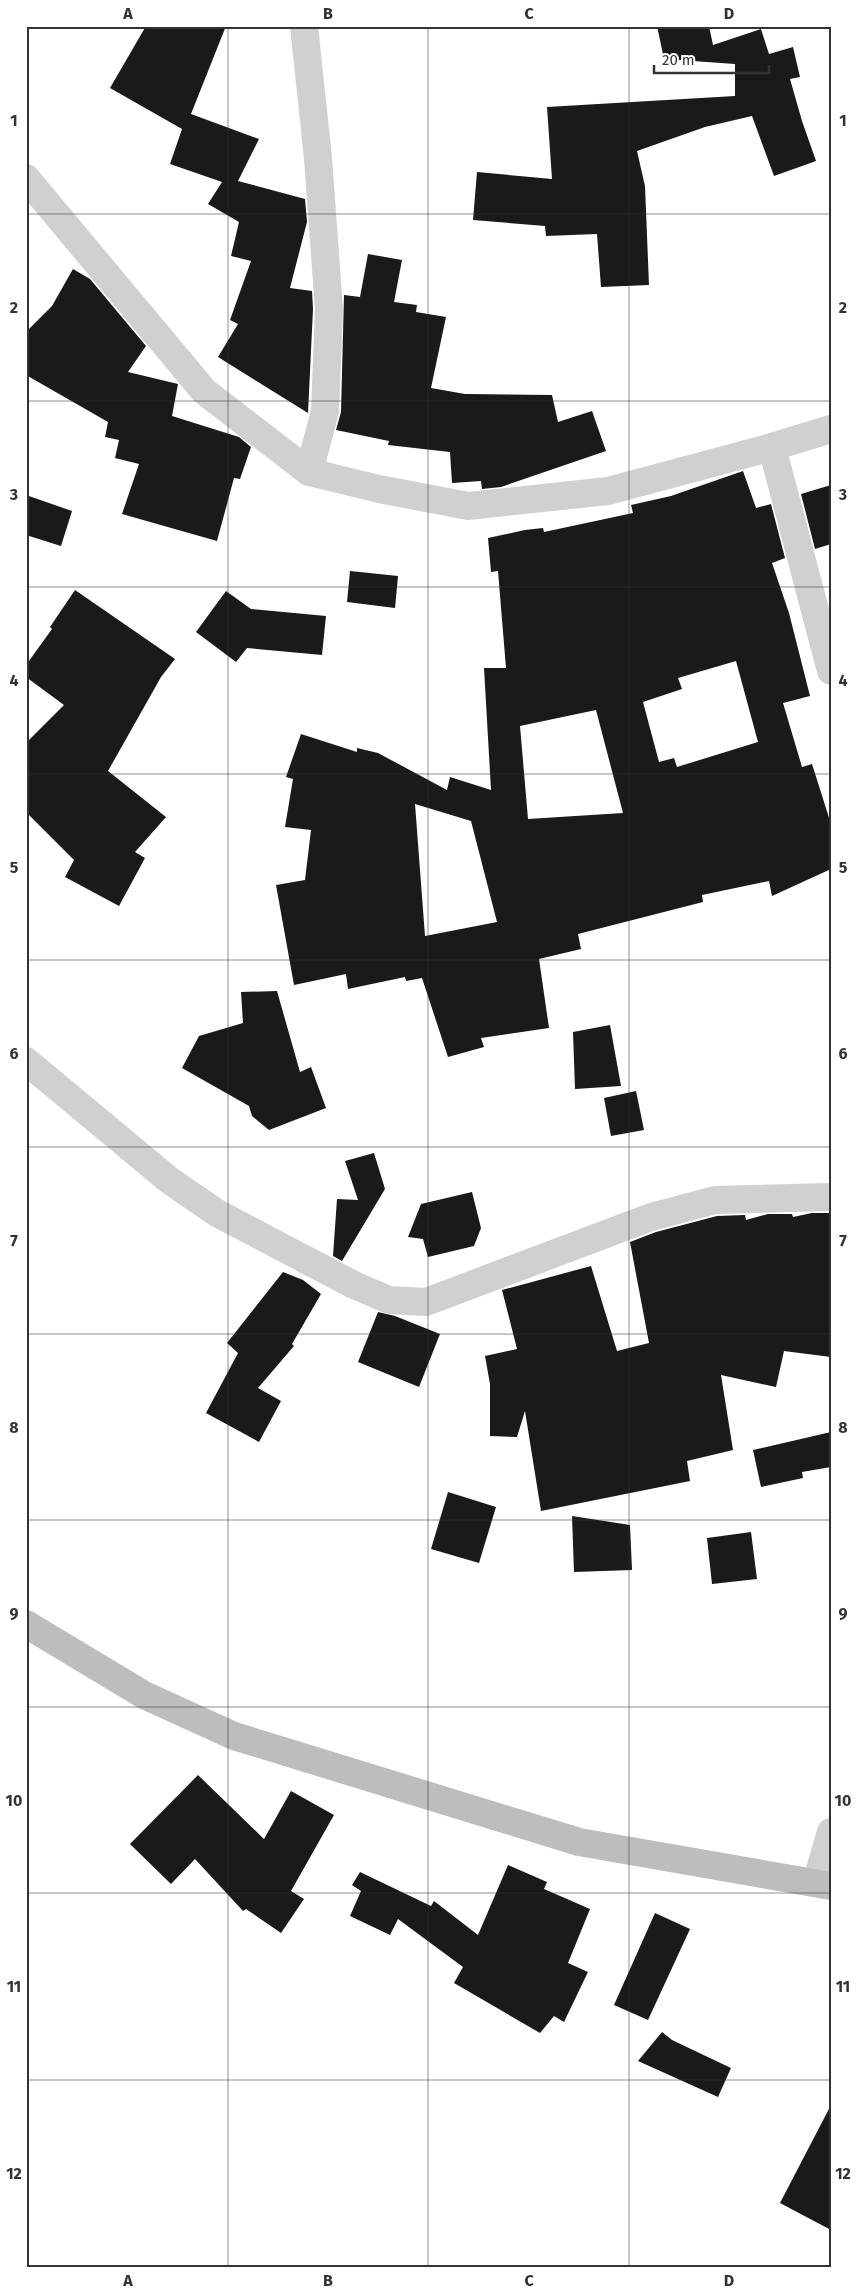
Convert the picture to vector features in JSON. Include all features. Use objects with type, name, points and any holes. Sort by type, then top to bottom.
[{"type":"main road","points":[[26,1624],[144,1695],[234,1736],[579,1842],[823,1885]]},
{"type":"street","points":[[304,26],[318,158],[329,309],[325,411],[309,472]]},
{"type":"street","points":[[26,178],[204,390],[309,472],[378,490],[468,506],[608,491],[772,447],[831,429]]},
{"type":"street","points":[[772,447],[831,671]]},
{"type":"street","points":[[26,1061],[169,1180],[217,1213],[354,1285],[389,1300],[426,1302],[651,1217],[715,1200],[831,1197]]},
{"type":"street","points":[[823,1885],[831,1832]]},
{"type":"building","points":[[146,26],[226,26],[191,114],[259,139],[238,181],[305,199],[307,222],[290,288],[312,291],[313,309],[308,413],[218,357],[238,324],[230,320],[251,261],[231,256],[239,222],[208,204],[222,182],[170,164],[182,129],[110,88]]},
{"type":"building","points":[[657,26],[709,26],[713,45],[761,29],[769,54],[793,47],[800,77],[790,79],[816,161],[774,176],[752,116],[705,127],[637,151],[645,186],[649,285],[601,287],[597,234],[546,236],[545,226],[473,220],[477,172],[552,179],[547,107],[735,96],[735,64],[664,59]]},
{"type":"building","points":[[368,254],[402,260],[394,302],[417,305],[416,312],[446,317],[431,388],[465,394],[552,395],[558,422],[592,411],[606,451],[501,487],[482,489],[481,481],[452,483],[450,452],[388,445],[389,441],[336,430],[341,412],[344,295],[360,297]]},
{"type":"building","points":[[73,269],[90,279],[146,346],[128,372],[178,384],[172,416],[239,437],[251,447],[240,479],[234,478],[217,541],[122,514],[139,464],[115,458],[119,440],[105,437],[108,422],[26,375],[26,332],[52,306]]},
{"type":"building","points":[[743,471],[756,508],[771,504],[785,558],[772,563],[789,613],[810,696],[783,703],[802,767],[812,764],[831,824],[831,869],[772,896],[769,881],[702,895],[703,902],[578,934],[581,949],[539,959],[549,1028],[481,1038],[484,1047],[448,1057],[422,978],[406,981],[405,977],[348,989],[346,974],[294,985],[276,885],[305,880],[311,830],[285,827],[293,779],[286,777],[301,734],[357,752],[357,748],[378,753],[447,790],[450,777],[491,790],[484,668],[506,668],[498,571],[491,572],[488,538],[543,528],[544,532],[633,513],[631,505],[671,496]],"holes":[[[736,661],[758,742],[677,767],[674,758],[659,762],[643,702],[682,689],[678,678]],[[596,710],[623,813],[528,819],[520,726]],[[415,804],[471,821],[497,922],[425,936]]]},
{"type":"building","points":[[831,485],[831,544],[815,549],[801,494]]},
{"type":"building","points":[[26,495],[72,511],[61,546],[26,535]]},
{"type":"building","points":[[350,571],[398,576],[395,608],[347,602]]},
{"type":"building","points":[[75,590],[175,659],[161,677],[108,771],[166,817],[135,852],[145,858],[119,906],[65,877],[74,860],[26,812],[26,743],[64,705],[26,677],[26,665],[52,629],[50,627]]},
{"type":"building","points":[[226,591],[251,609],[326,616],[322,655],[247,648],[236,662],[196,632]]},
{"type":"building","points":[[277,991],[300,1072],[311,1067],[326,1108],[269,1130],[252,1116],[249,1106],[182,1068],[199,1036],[243,1023],[241,992]]},
{"type":"building","points":[[610,1025],[621,1086],[575,1089],[573,1032]]},
{"type":"building","points":[[636,1091],[644,1130],[611,1136],[604,1098]]},
{"type":"building","points":[[374,1153],[385,1189],[342,1261],[333,1256],[337,1199],[358,1200],[345,1161]]},
{"type":"building","points":[[472,1192],[481,1228],[474,1246],[428,1257],[423,1239],[408,1237],[421,1204]]},
{"type":"building","points":[[812,1213],[831,1213],[831,1357],[784,1351],[776,1387],[721,1375],[733,1450],[687,1461],[690,1481],[541,1511],[525,1411],[517,1437],[490,1436],[490,1384],[485,1356],[517,1349],[502,1290],[591,1266],[617,1351],[649,1343],[630,1242],[656,1232],[717,1216],[745,1215],[746,1220],[768,1214],[792,1214],[793,1217]]},
{"type":"building","points":[[283,1272],[303,1280],[321,1294],[292,1344],[294,1346],[258,1388],[281,1401],[259,1442],[206,1413],[238,1353],[227,1343]]},
{"type":"building","points":[[378,1312],[395,1316],[440,1334],[419,1387],[358,1362]]},
{"type":"building","points":[[831,1432],[831,1467],[802,1472],[803,1478],[761,1487],[753,1450]]},
{"type":"building","points":[[448,1492],[496,1507],[479,1563],[431,1549]]},
{"type":"building","points":[[572,1516],[630,1525],[632,1570],[574,1572]]},
{"type":"building","points":[[751,1532],[757,1579],[712,1584],[707,1538]]},
{"type":"building","points":[[198,1775],[264,1839],[291,1791],[334,1815],[291,1891],[304,1899],[281,1933],[246,1909],[243,1911],[195,1859],[171,1884],[130,1844]]},
{"type":"building","points":[[508,1865],[547,1882],[544,1889],[590,1909],[568,1963],[588,1972],[564,2022],[554,2016],[540,2033],[454,1983],[463,1967],[398,1919],[390,1935],[350,1916],[361,1891],[352,1885],[360,1872],[431,1906],[434,1901],[478,1935]]},
{"type":"building","points":[[655,1913],[690,1929],[648,2020],[614,2005]]},
{"type":"building","points":[[662,2032],[672,2040],[731,2068],[718,2097],[638,2061]]},
{"type":"building","points":[[831,2105],[831,2230],[780,2203]]}]
